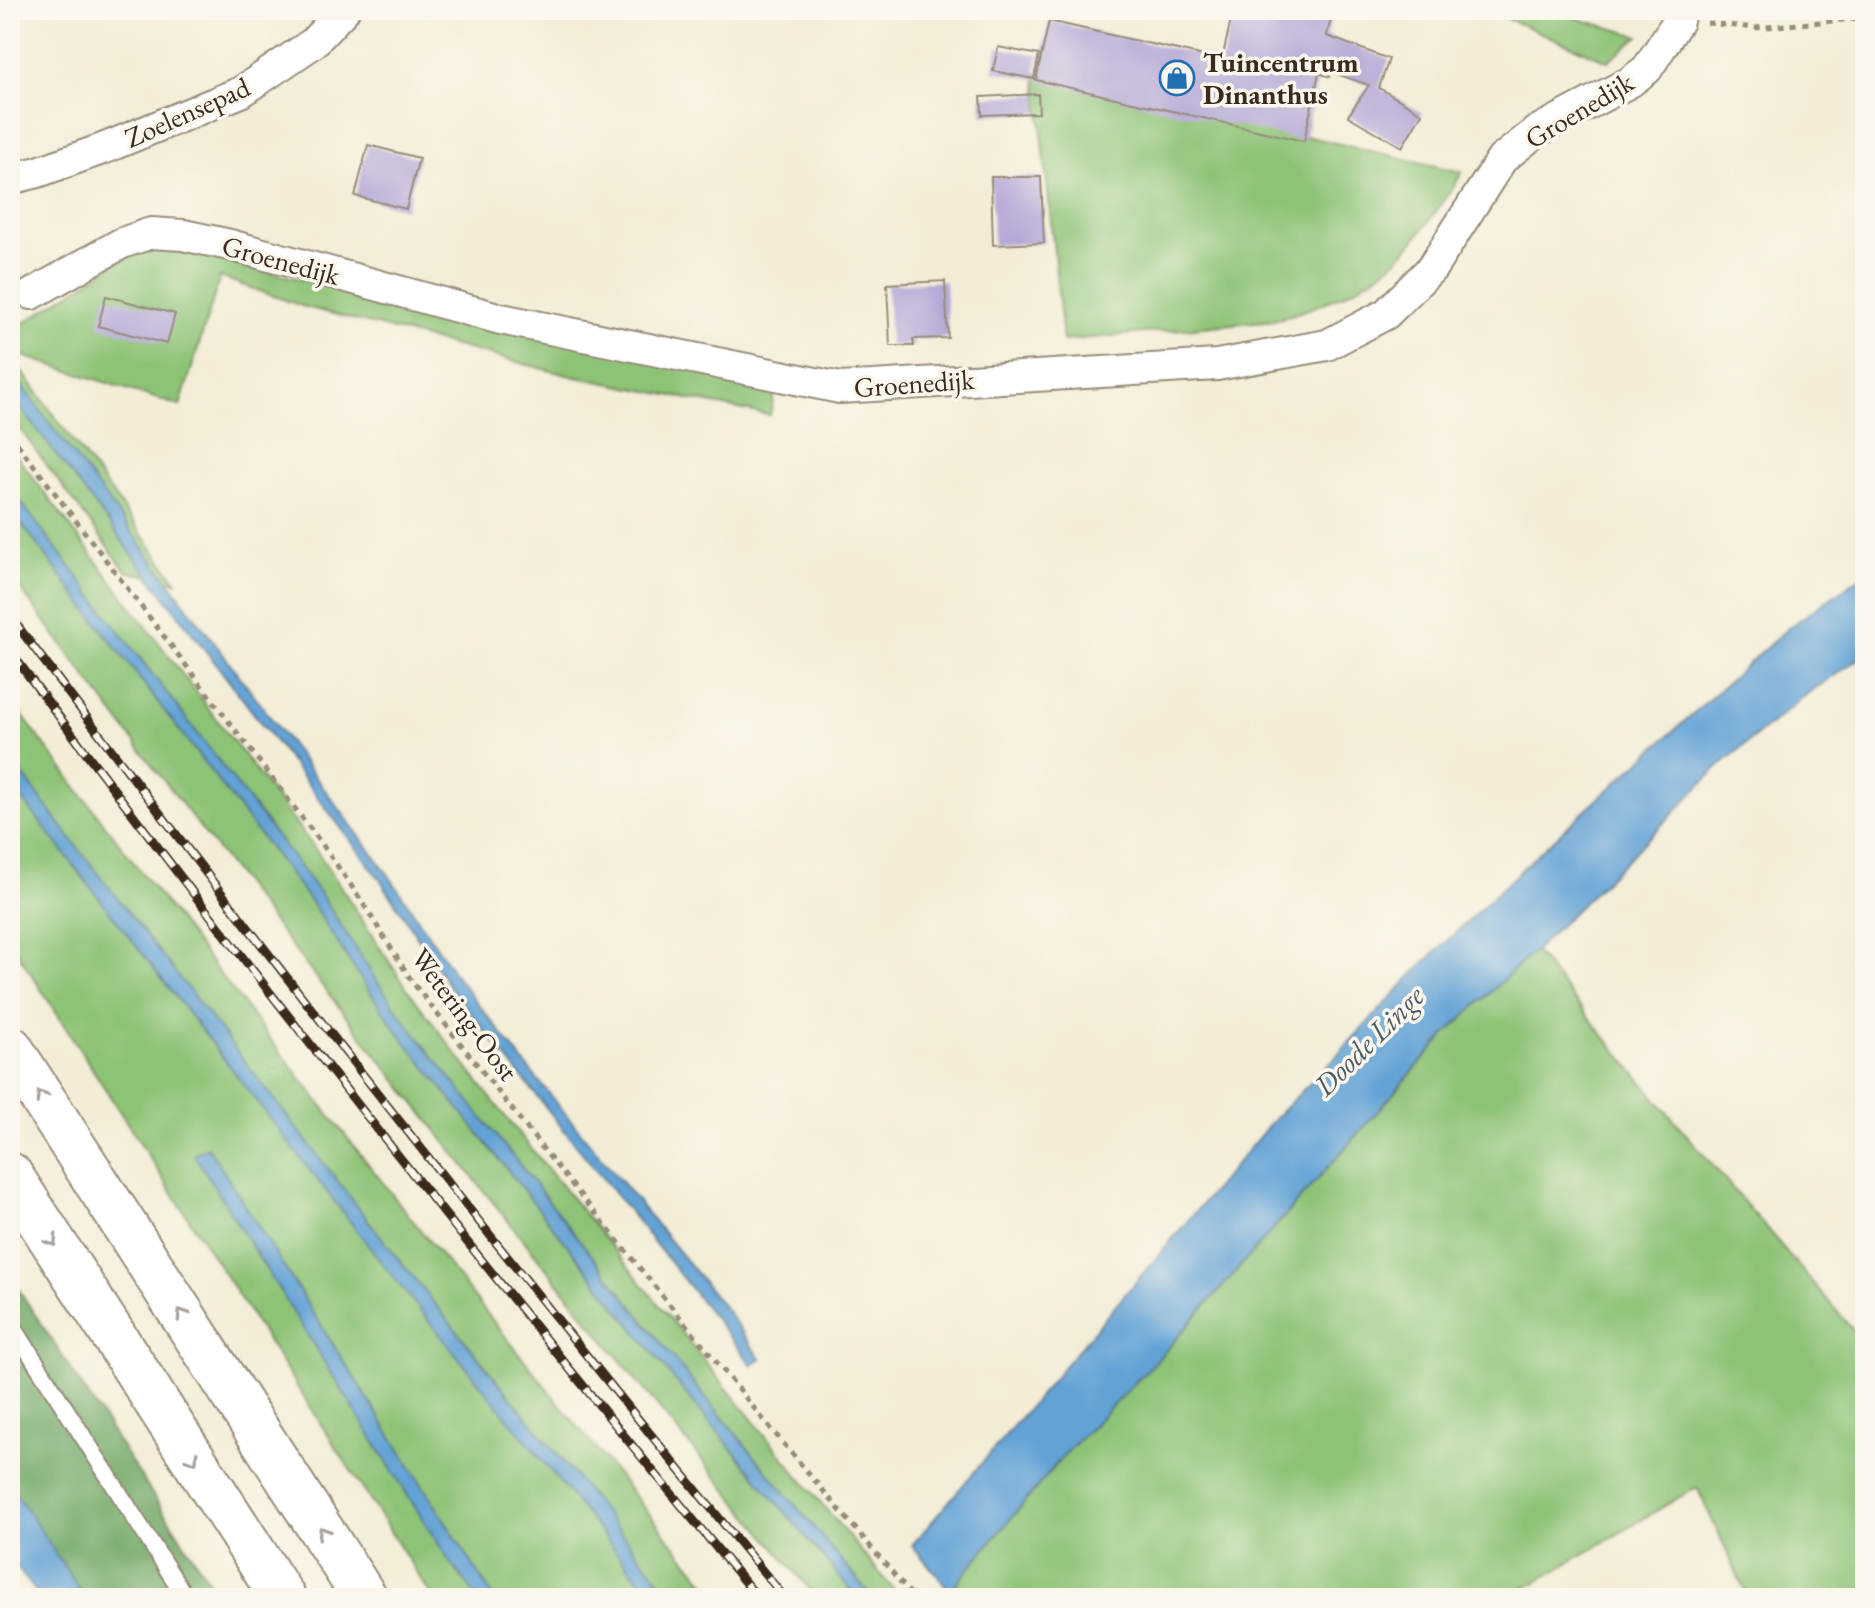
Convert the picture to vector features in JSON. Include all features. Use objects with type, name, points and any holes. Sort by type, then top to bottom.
[{"type":"highway","points":[[10,1048],[365,1598]]},
{"type":"highway","points":[[10,1175],[283,1598]]},
{"type":"street","name":"Zoelensepad","points":[[10,179],[105,148],[241,92],[313,43],[344,10]]},
{"type":"street","name":"Groenedijk","points":[[32,294],[122,243],[151,233],[183,235],[230,245],[501,319],[840,388],[1217,365],[1327,345],[1386,314],[1432,268],[1502,159],[1537,131],[1639,76],[1647,69],[1679,15]]},
{"type":"lane","points":[[10,1322],[186,1598]]},
{"type":"path","points":[[1679,15],[1755,28],[1865,18]]},
{"type":"path","name":"Wetering-Oost","points":[[10,434],[322,844],[413,983],[442,1021],[757,1412],[914,1598]]},
{"type":"green space","points":[[1479,10],[1548,10],[1639,36],[1608,61],[1496,14]]},
{"type":"green space","points":[[1036,74],[1462,172],[1444,201],[1400,256],[1368,281],[1322,304],[1274,320],[1063,341]]},
{"type":"green space","points":[[149,242],[470,321],[776,385],[770,415],[571,376],[302,306],[220,277],[180,406],[10,352],[10,332]]},
{"type":"green space","points":[[10,355],[177,582],[126,571],[10,416]]},
{"type":"green space","points":[[10,447],[315,849],[409,991],[475,1078],[901,1598],[817,1598],[658,1407],[312,973],[10,575]]},
{"type":"green space","points":[[10,699],[359,1153],[718,1598],[433,1598],[10,941]]},
{"type":"green space","points":[[1534,951],[1865,1344],[1865,1598],[1748,1598],[1697,1487],[1509,1598],[944,1598],[1065,1454],[1159,1358],[1448,1032]]},
{"type":"green space","points":[[10,1276],[220,1598],[85,1598],[10,1485]]},
{"type":"water","points":[[10,370],[388,874],[457,977],[728,1312],[761,1359],[752,1365],[448,985],[380,879],[10,394]]},
{"type":"water","points":[[10,488],[322,896],[410,1027],[691,1380],[873,1598],[857,1598],[682,1389],[401,1036],[313,905],[10,509]]},
{"type":"water","name":"Doode Linge","points":[[1865,574],[1865,655],[1807,694],[1717,768],[1534,951],[1448,1032],[1159,1358],[1065,1454],[950,1591],[912,1545],[1276,1117],[1422,965],[1546,846],[1788,628]]},
{"type":"water","points":[[10,757],[400,1261],[674,1598],[654,1598],[389,1272],[10,783]]},
{"type":"water","points":[[208,1147],[494,1598],[481,1598],[475,1594],[449,1561],[194,1154]]},
{"type":"water","points":[[10,1485],[85,1598],[41,1598],[10,1559]]},
{"type":"building","name":"Tuincentrum Dinanthus","points":[[1233,10],[1333,10],[1327,36],[1389,59],[1379,88],[1422,113],[1402,147],[1348,116],[1369,85],[1331,72],[1330,77],[1319,73],[1304,141],[1036,80],[1049,21],[1222,60]]},
{"type":"building","points":[[998,47],[1039,55],[1034,79],[993,71]]},
{"type":"building","points":[[1038,94],[1039,113],[982,115],[981,97]]},
{"type":"building","points":[[368,145],[419,158],[406,209],[355,196]]},
{"type":"building","points":[[991,177],[1041,177],[1044,243],[993,245]]},
{"type":"building","points":[[945,281],[948,338],[913,339],[914,346],[890,346],[887,284]]},
{"type":"building","points":[[106,296],[175,314],[167,344],[98,326]]},
{"type":"railway","points":[[10,616],[392,1112],[785,1598]]},
{"type":"railway","points":[[10,651],[192,892],[378,1130],[758,1598]]},
{"type":"place","name":"Tuincentrum Dinanthus","points":[[1177,78]]}]
